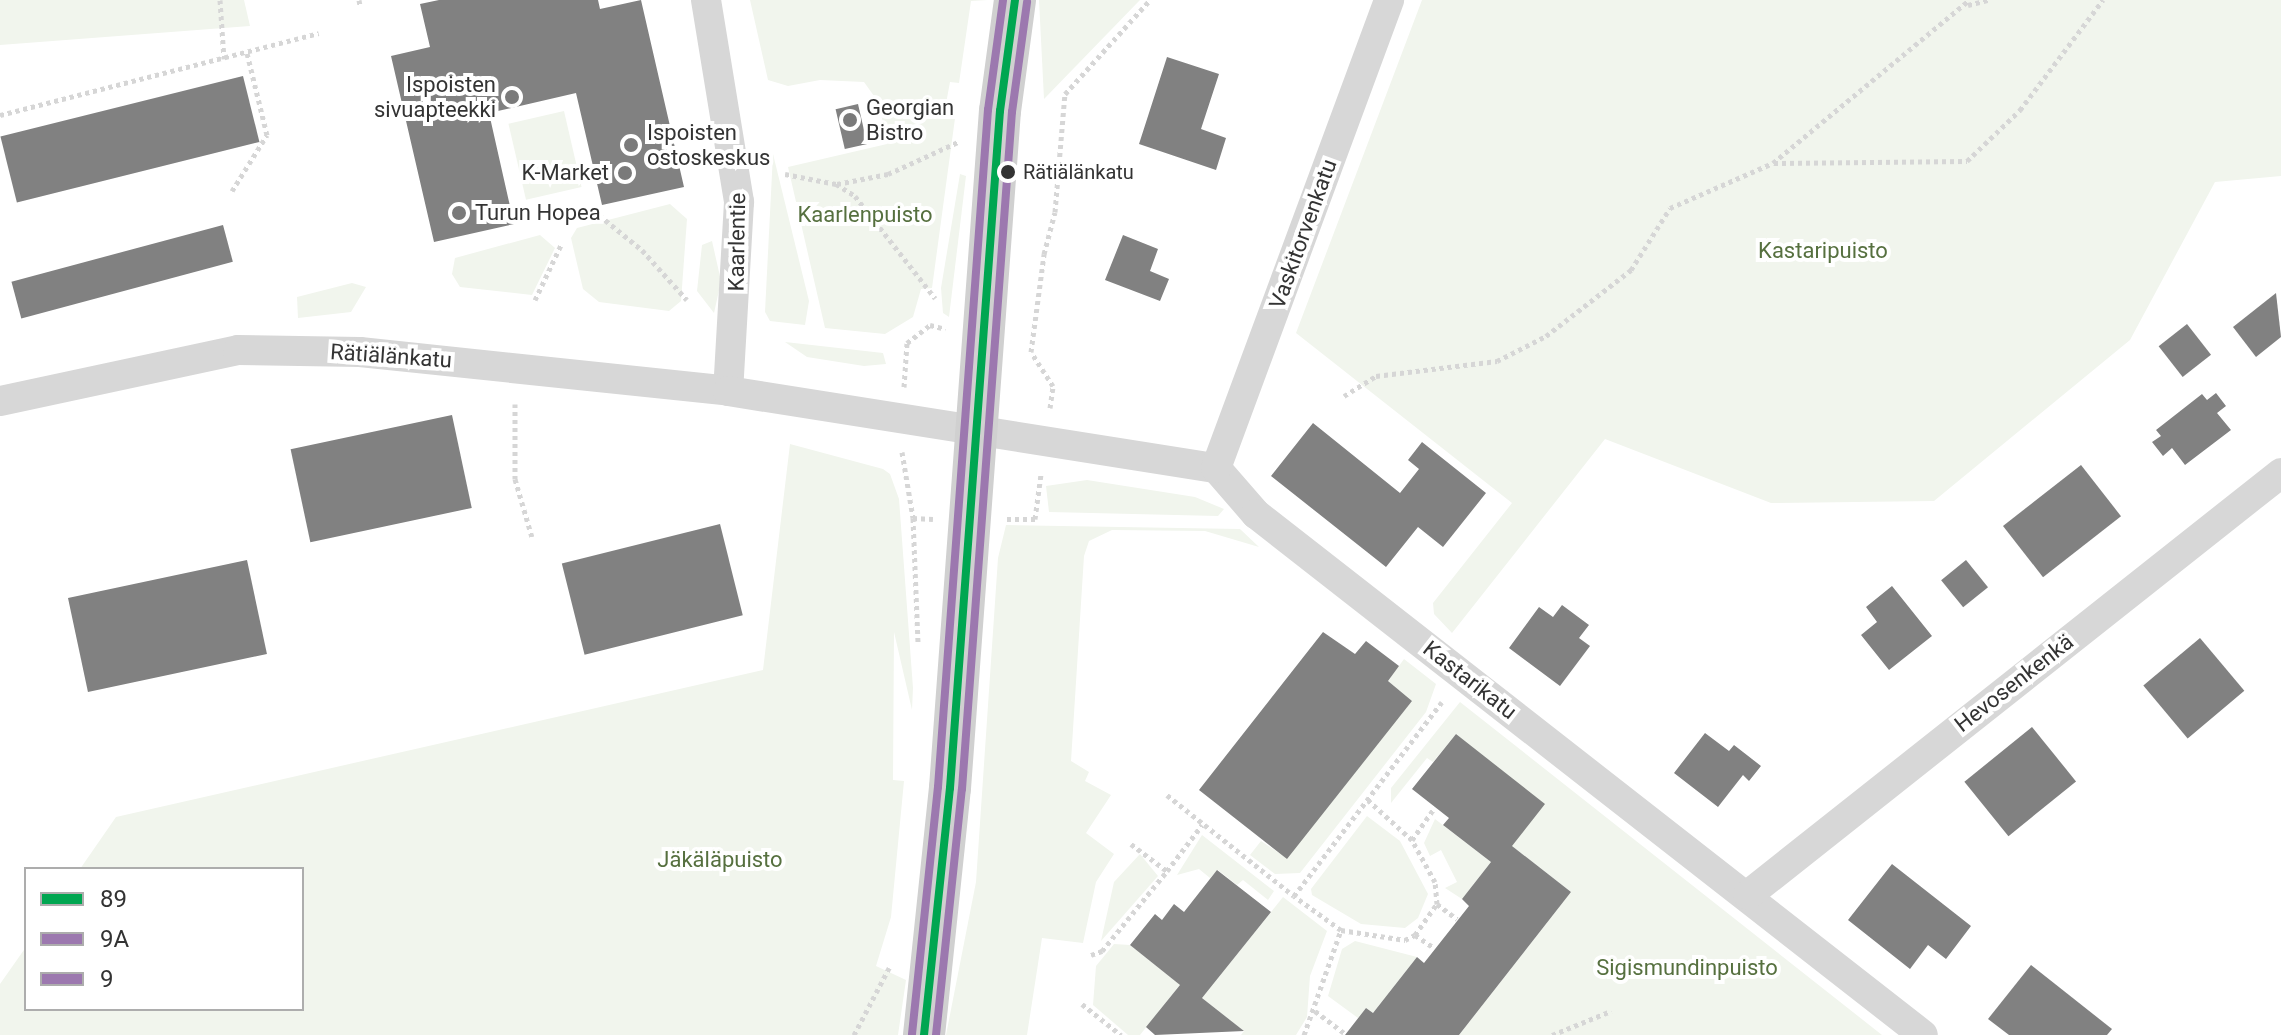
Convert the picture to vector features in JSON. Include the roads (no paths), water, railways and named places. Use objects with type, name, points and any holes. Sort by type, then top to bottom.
[{"type":"main road","points":[[924,1035],[950,788],[1000,111],[1015,0]]},
{"type":"street","name":"Kaarlentie","points":[[706,0],[739,202],[728,391]]},
{"type":"street","name":"Vaskitorvenkatu","points":[[1216,468],[1389,0]]},
{"type":"street","name":"Rätiälänkatu","points":[[0,401],[238,350],[360,352],[728,391],[975,428]]},
{"type":"street","points":[[975,428],[1216,468]]},
{"type":"street","name":"Kastarikatu","points":[[1216,468],[1256,514],[1748,895],[1923,1035]]},
{"type":"street","name":"Hevosenkenkä","points":[[1748,895],[2281,473]]},
{"type":"place","name":"Ispoisten sivuapteekki","points":[[512,97]]},
{"type":"place","name":"Georgian Bistro","points":[[850,120]]},
{"type":"place","name":"Ispoisten ostoskeskus","points":[[631,145]]},
{"type":"place","name":"Rätiälänkatu","points":[[1008,172]]},
{"type":"place","name":"K-Market","points":[[625,173]]},
{"type":"place","name":"Turun Hopea","points":[[459,213]]},
{"type":"park label","name":"Kaarlenpuisto","points":[[865,215]]},
{"type":"park label","name":"Kastaripuisto","points":[[1823,251]]},
{"type":"park label","name":"Jäkäläpuisto","points":[[720,860]]},
{"type":"park label","name":"Sigismundinpuisto","points":[[1687,968]]}]
